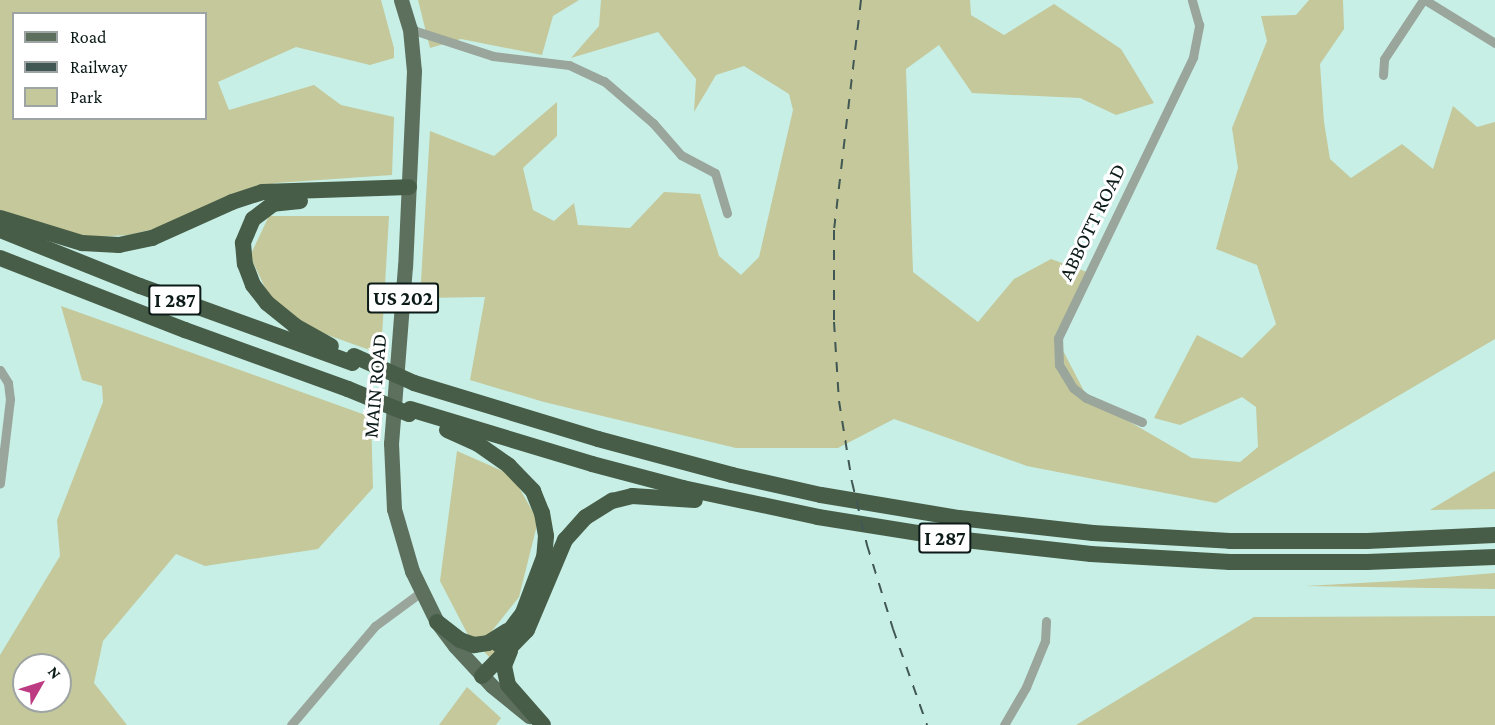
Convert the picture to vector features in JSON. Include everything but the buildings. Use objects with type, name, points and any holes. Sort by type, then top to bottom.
[{"type":"highway","points":[[0,218],[82,243],[119,245],[153,238],[232,202],[262,192],[409,193]]},
{"type":"highway","points":[[353,359],[306,333],[267,303],[253,285],[244,264],[245,234],[259,213],[280,202],[409,193]]},
{"type":"highway","name":"I 287","points":[[0,230],[172,299],[353,359],[414,383],[598,439],[732,475],[821,495],[958,518],[1093,533],[1219,540],[1367,541],[1495,535]]},
{"type":"highway","name":"I 287","points":[[0,258],[174,326],[410,412],[637,476],[818,517],[956,539],[1149,558],[1322,563],[1495,557]]},
{"type":"highway","points":[[410,412],[489,451],[518,474],[533,491],[545,525],[546,547],[528,602],[517,623],[479,672]]},
{"type":"highway","points":[[542,725],[513,692],[506,680],[504,666],[513,646],[532,620],[565,540],[586,516],[612,501],[632,496],[657,496],[818,517]]},
{"type":"highway","points":[[437,622],[460,640],[474,645],[488,643],[517,623]]},
{"type":"highway","points":[[479,672],[513,646]]},
{"type":"main road","name":"MAIN ROAD","points":[[401,0],[410,29],[414,71],[409,193],[390,465],[394,509],[421,592],[437,622],[479,672],[542,725]]},
{"type":"street","name":"ABBOTT ROAD","points":[[1142,422],[1086,398],[1073,388],[1059,365],[1058,338],[1195,52],[1199,25],[1192,0]]},
{"type":"street","points":[[1383,75],[1384,59],[1424,0],[1495,43]]},
{"type":"street","points":[[410,29],[493,56],[569,65],[604,81],[653,123],[681,155],[715,173],[727,213]]},
{"type":"street","points":[[0,370],[8,383],[10,399],[0,483]]},
{"type":"street","points":[[291,725],[375,626],[421,592]]},
{"type":"street","points":[[1004,725],[1033,669],[1044,641],[1046,621]]},
{"type":"green space","points":[[0,0],[381,0],[394,48],[394,58],[370,65],[296,47],[218,82],[229,110],[314,85],[341,105],[394,117],[392,175],[276,183],[248,189],[162,227],[129,235],[94,237],[66,234],[0,210]]},
{"type":"green space","points":[[418,0],[579,0],[553,16],[542,55],[461,39],[430,48]]},
{"type":"green space","points":[[601,0],[970,0],[971,15],[1004,35],[1054,4],[1121,49],[1154,103],[1116,115],[1080,98],[972,93],[939,45],[906,69],[913,272],[978,322],[1014,279],[1051,259],[1087,272],[1057,339],[1087,397],[1192,458],[1240,462],[1258,447],[1256,407],[1242,397],[1180,425],[1154,418],[1197,335],[1242,358],[1276,324],[1257,265],[1216,249],[1238,168],[1232,128],[1267,41],[1261,16],[1296,15],[1309,0],[1343,0],[1344,29],[1320,64],[1324,122],[1330,159],[1351,178],[1402,144],[1433,169],[1453,106],[1477,127],[1495,122],[1495,339],[1216,503],[1027,466],[894,419],[838,448],[736,448],[544,402],[470,380],[485,297],[420,298],[430,131],[494,156],[557,102],[557,136],[523,168],[533,210],[554,221],[574,203],[578,225],[630,228],[664,192],[700,194],[719,256],[741,275],[759,257],[793,110],[789,94],[744,66],[716,75],[694,112],[696,79],[658,32],[571,58],[599,26]]},
{"type":"green space","points":[[269,216],[389,216],[381,354],[305,327],[270,298],[250,256]]},
{"type":"green space","points":[[61,306],[371,417],[373,488],[318,549],[205,566],[176,554],[103,641],[94,683],[127,725],[0,725],[0,655],[60,556],[57,520],[103,402],[102,386],[82,380]]},
{"type":"green space","points":[[457,451],[512,475],[538,521],[519,597],[492,631],[502,671],[467,633],[440,581]]},
{"type":"green space","points":[[1495,471],[1495,509],[1430,510]]},
{"type":"green space","points":[[1495,573],[1495,589],[1305,586],[1397,581]]},
{"type":"green space","points":[[1495,616],[1495,725],[1076,725],[1254,617]]},
{"type":"green space","points":[[467,687],[501,718],[496,725],[439,725]]},
{"type":"railway","points":[[861,0],[834,230],[834,322],[839,401],[852,482],[867,545],[893,629],[927,725]]}]
